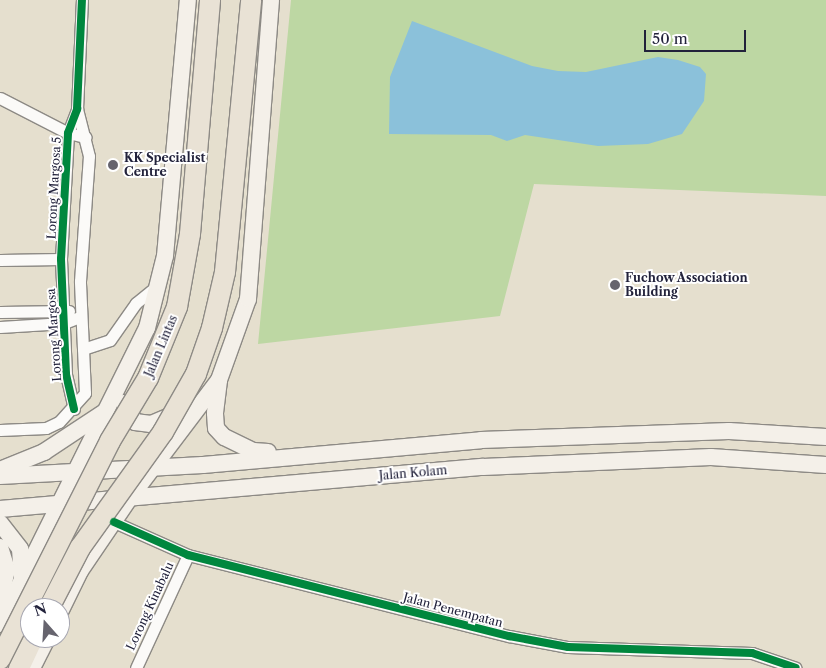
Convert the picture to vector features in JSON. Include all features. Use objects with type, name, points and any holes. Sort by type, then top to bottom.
[{"type":"highway","name":"Jalan Lintas","points":[[0,658],[110,441],[148,378],[177,307],[190,234],[210,0]]},
{"type":"highway","points":[[53,598],[80,548],[163,432],[196,374],[212,328],[225,272],[251,0]]},
{"type":"highway","points":[[19,668],[29,648]]},
{"type":"main road","name":"Jalan Lintas","points":[[135,354],[165,256],[188,0]]},
{"type":"main road","points":[[271,0],[248,299],[219,380],[216,428],[224,437],[253,451],[303,454]]},
{"type":"main road","points":[[135,354],[124,404],[135,422],[151,424],[202,400]]},
{"type":"main road","points":[[0,624],[60,505],[80,470],[105,412],[135,354]]},
{"type":"main road","points":[[67,598],[80,571],[129,499],[219,380]]},
{"type":"main road","points":[[0,470],[44,452],[105,412]]},
{"type":"main road","points":[[0,476],[80,470],[153,468],[303,454],[621,434],[729,432],[826,437]]},
{"type":"main road","name":"Jalan Kolam","points":[[0,509],[483,467],[701,457],[826,465]]},
{"type":"main road","points":[[221,463],[213,472],[215,477],[264,486]]},
{"type":"main road","points":[[0,523],[20,549],[22,580]]},
{"type":"main road","points":[[0,547],[7,570],[0,598]]},
{"type":"main road","points":[[32,668],[42,648]]},
{"type":"street","name":"Lorong Margosa 5","points":[[61,259],[68,133],[77,108],[82,0]]},
{"type":"street","points":[[0,98],[68,133],[86,137]]},
{"type":"street","name":"Lorong Margosa 5","points":[[77,108],[86,137],[88,199],[80,317]]},
{"type":"street","points":[[0,260],[61,259]]},
{"type":"street","name":"Lorong Margosa","points":[[61,259],[64,323],[74,409]]},
{"type":"street","points":[[82,349],[110,340],[129,312],[157,286]]},
{"type":"street","points":[[0,312],[64,308],[80,317]]},
{"type":"street","points":[[0,327],[64,323],[80,317]]},
{"type":"street","points":[[0,430],[46,428],[74,409],[86,392],[80,317]]},
{"type":"street","name":"Jalan Penempatan","points":[[114,522],[188,555],[518,638],[568,647],[752,653],[796,668]]},
{"type":"street","name":"Lorong Kinabalu","points":[[136,668],[188,555]]},
{"type":"green space","points":[[291,0],[826,0],[826,196],[534,184],[500,316],[258,344]]},
{"type":"water","points":[[412,21],[532,66],[558,71],[586,72],[658,57],[678,60],[700,67],[706,74],[704,101],[682,134],[648,144],[598,146],[525,135],[507,141],[491,135],[389,134],[390,77]]},
{"type":"cycle path","points":[[74,409],[66,374],[61,259],[68,133],[77,109],[82,0]]},
{"type":"cycle path","points":[[114,522],[188,555],[509,636],[568,647],[752,653],[796,668]]},
{"type":"place","name":"KK Specialist Centre","points":[[113,165]]},
{"type":"place","name":"Fuchow Association Building","points":[[615,285]]}]
